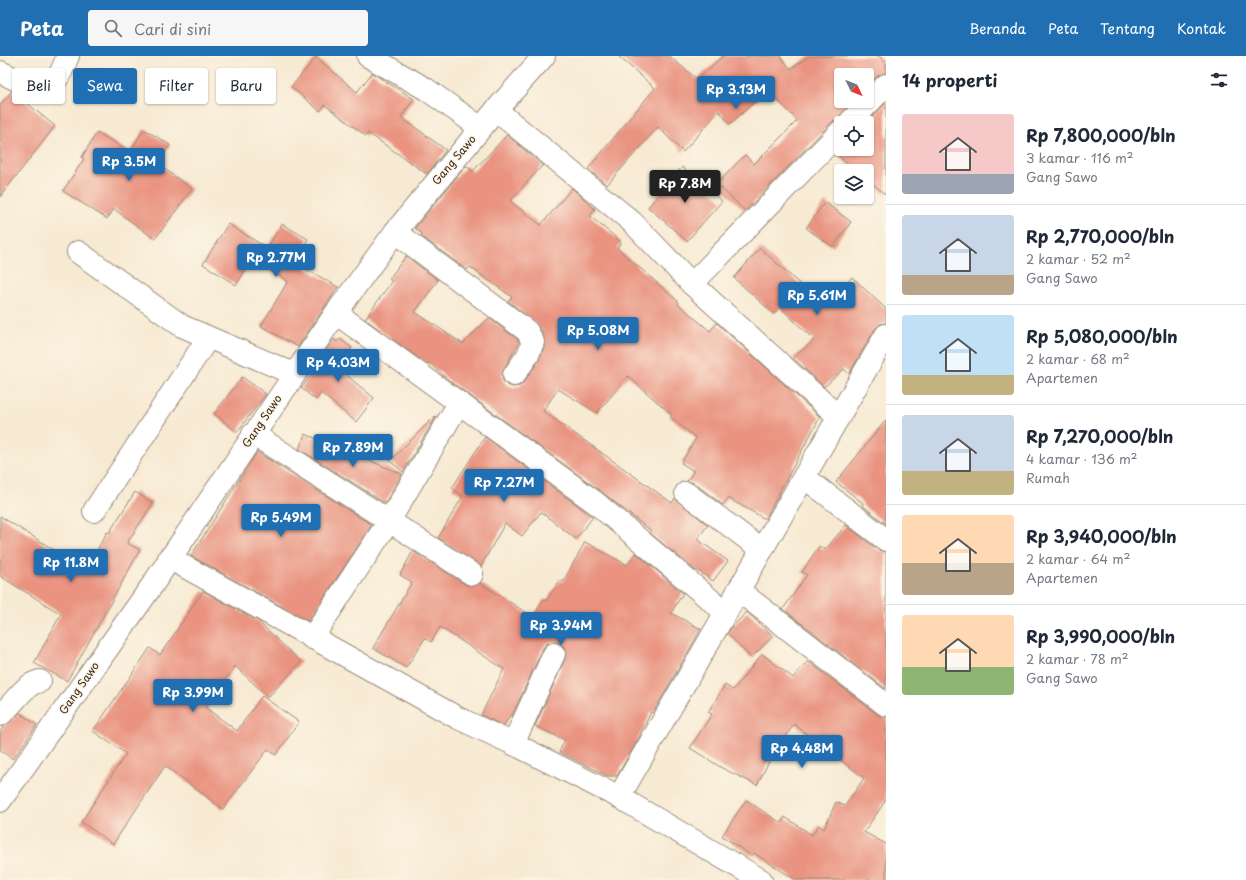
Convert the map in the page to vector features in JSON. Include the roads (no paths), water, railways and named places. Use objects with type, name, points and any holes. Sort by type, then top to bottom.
[{"type":"street","points":[[0,72],[36,87],[44,88],[55,81],[68,56]]},
{"type":"street","points":[[368,56],[426,89],[481,128]]},
{"type":"street","name":"Gang Sawo","points":[[0,801],[151,587],[169,558],[336,313],[395,232],[496,110],[544,56]]},
{"type":"street","points":[[856,116],[886,85]]},
{"type":"street","points":[[496,110],[632,222],[692,284],[839,417]]},
{"type":"street","points":[[692,284],[834,138]]},
{"type":"street","points":[[395,232],[527,331],[533,342],[528,355],[514,375]]},
{"type":"street","points":[[78,252],[182,326],[294,374]]},
{"type":"street","points":[[336,313],[596,503],[726,613]]},
{"type":"street","points":[[619,797],[886,335]]},
{"type":"street","points":[[94,511],[208,338]]},
{"type":"street","points":[[312,638],[389,521],[459,403]]},
{"type":"street","points":[[253,434],[472,574]]},
{"type":"street","points":[[804,477],[886,540]]},
{"type":"street","points":[[686,493],[762,550]]},
{"type":"street","points":[[169,558],[458,718],[619,797],[761,880]]},
{"type":"street","points":[[738,590],[886,705]]},
{"type":"street","points":[[513,744],[554,654]]},
{"type":"street","points":[[0,715],[9,708],[28,685],[40,681]]}]
